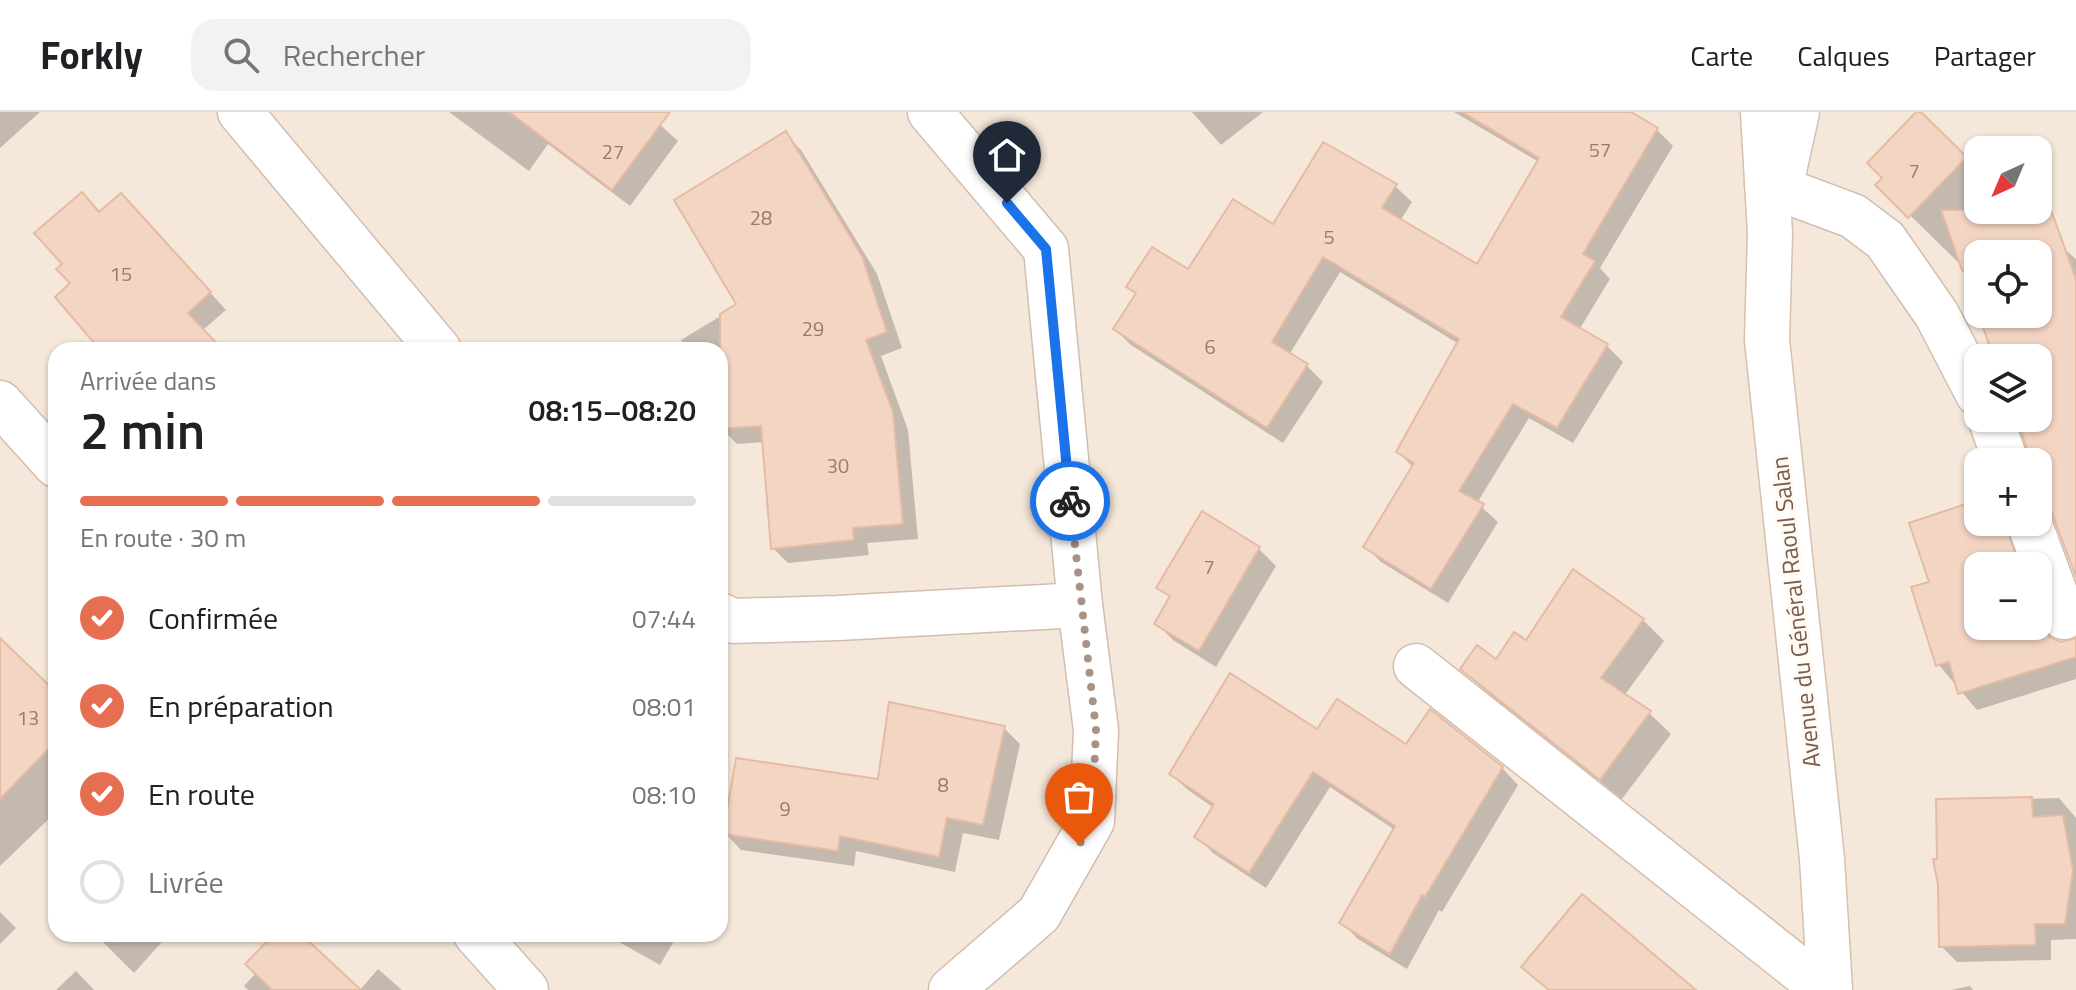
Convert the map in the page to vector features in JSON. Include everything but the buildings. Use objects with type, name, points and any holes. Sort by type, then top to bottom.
[{"type":"street","points":[[240,112],[432,342]]},
{"type":"street","points":[[930,112],[1046,249],[1080,605],[1096,730],[1092,821],[1039,914],[951,990]]},
{"type":"street","name":"Avenue du Général Raoul Salan","points":[[1763,112],[1774,185]]},
{"type":"street","name":"Avenue du Général Raoul Salan","points":[[1797,112],[1774,185],[1767,340],[1822,859],[1828,990]]},
{"type":"street","points":[[1774,185],[1853,216],[1885,240],[1937,315],[1964,367]]},
{"type":"street","points":[[0,403],[48,456]]},
{"type":"street","points":[[2034,536],[2064,617]]},
{"type":"street","points":[[728,619],[838,618],[1080,605]]},
{"type":"street","points":[[1416,666],[1828,990]]},
{"type":"street","points":[[483,942],[526,990]]},
{"type":"shaded area","points":[[0,112],[2076,112],[2076,990],[0,990]]},
{"type":"way so far","points":[[1070,501],[1096,730],[1092,821],[1079,845]]},
{"type":"route","points":[[1007,203],[1046,249],[1070,501]]}]
